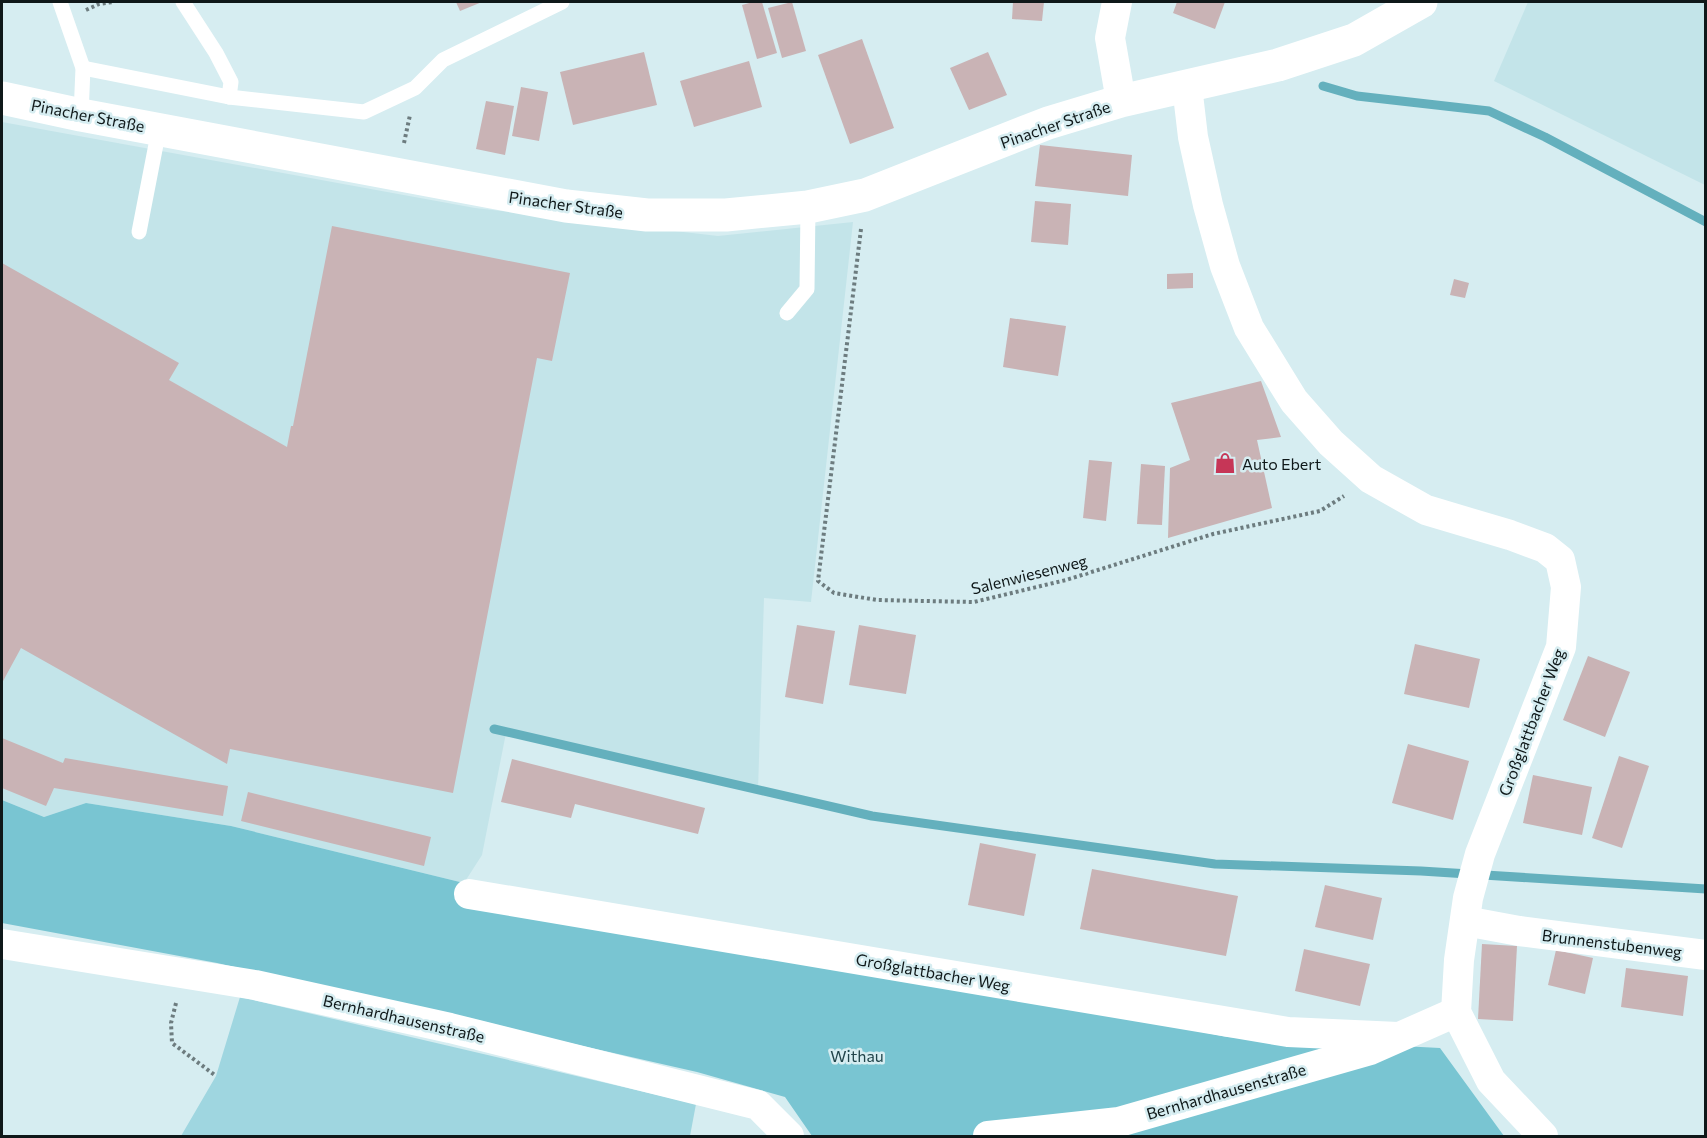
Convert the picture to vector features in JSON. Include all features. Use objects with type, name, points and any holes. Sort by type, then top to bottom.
[{"type":"street","name":"Pinacher Straße","points":[[1117,2],[1110,38],[1121,101]]},
{"type":"street","name":"Pinacher Straße","points":[[2,98],[81,115],[566,206],[647,215],[726,215],[808,207],[865,195],[1048,123],[1121,101],[1278,65],[1354,40],[1421,2]]},
{"type":"street","name":"Großglattbacher Weg","points":[[1187,86],[1193,137],[1208,205],[1225,266],[1249,328],[1293,401],[1331,443],[1371,479],[1426,510],[1509,545],[1545,548],[1560,560],[1566,587],[1561,647],[1480,854],[1466,909],[1459,960],[1456,1012]]},
{"type":"street","name":"Großglattbacher Weg","points":[[469,894],[1288,1032],[1398,1037]]},
{"type":"street","name":"Brunnenstubenweg","points":[[1466,909],[1519,931],[1706,956]]},
{"type":"street","name":"Bernhardhausenstraße","points":[[2,944],[255,985],[450,1028],[758,1105],[789,1137]]},
{"type":"street","name":"Bernhardhausenstraße","points":[[988,1137],[1119,1122],[1370,1050],[1456,1012]]},
{"type":"street","points":[[1456,1012],[1491,1081],[1543,1137]]},
{"type":"lane","points":[[60,2],[83,68],[81,115]]},
{"type":"lane","points":[[183,2],[216,53],[231,82],[229,97]]},
{"type":"lane","points":[[83,68],[229,97],[364,112],[415,88],[443,60],[562,2]]},
{"type":"lane","points":[[139,232],[159,129]]},
{"type":"lane","points":[[787,313],[807,289],[808,207]]},
{"type":"path","points":[[398,175],[415,88]]},
{"type":"path","name":"Salenwiesenweg","points":[[865,195],[818,581],[834,593],[877,600],[974,602],[1066,580],[1213,534],[1320,511],[1371,479]]},
{"type":"path","points":[[171,1023],[172,1043],[216,1076]]},
{"type":"shaded area","points":[[1528,2],[1705,2],[1705,185],[1494,81]]},
{"type":"shaded area","points":[[2,122],[475,208],[718,236],[853,222],[811,602],[764,598],[758,790],[662,773],[507,728],[482,855],[464,883],[231,826],[86,803],[44,817],[2,800]]},
{"type":"shaded area","points":[[240,997],[696,1104],[690,1136],[181,1136],[216,1076]]},
{"type":"green space","name":"Withau","points":[[2,800],[44,817],[86,803],[231,826],[464,883],[1227,1037],[1440,1048],[1504,1136],[812,1136],[785,1097],[697,1072],[217,963],[2,923]]},
{"type":"building","points":[[456,2],[482,2],[460,11]]},
{"type":"building","points":[[762,2],[777,53],[757,59],[742,5]]},
{"type":"building","points":[[792,2],[806,51],[782,58],[768,8]]},
{"type":"building","points":[[1013,2],[1044,2],[1042,21],[1012,19]]},
{"type":"building","points":[[1177,2],[1225,2],[1215,29],[1173,13]]},
{"type":"building","points":[[862,39],[894,128],[850,144],[818,55]]},
{"type":"building","points":[[644,52],[657,105],[573,125],[560,72]]},
{"type":"building","points":[[988,52],[1007,95],[969,110],[950,68]]},
{"type":"building","points":[[749,61],[762,107],[694,127],[680,81]]},
{"type":"building","points":[[521,87],[548,92],[539,141],[512,136]]},
{"type":"building","points":[[486,101],[514,106],[505,155],[476,149]]},
{"type":"building","points":[[1040,145],[1132,155],[1128,196],[1035,186]]},
{"type":"building","points":[[1035,201],[1071,204],[1068,245],[1031,242]]},
{"type":"building","points":[[332,226],[570,273],[552,361],[537,358],[453,793],[230,749],[227,764],[21,648],[2,683],[2,263],[179,363],[169,380],[287,447]]},
{"type":"building","points":[[1193,273],[1193,288],[1167,289],[1167,274]]},
{"type":"building","points":[[1454,279],[1469,283],[1465,298],[1450,295]]},
{"type":"building","points":[[1010,318],[1066,326],[1058,376],[1003,367]]},
{"type":"building","points":[[1261,381],[1281,437],[1257,440],[1272,508],[1168,538],[1170,468],[1190,460],[1171,403]]},
{"type":"building","points":[[1089,460],[1112,462],[1106,521],[1083,518]]},
{"type":"building","points":[[1141,464],[1165,466],[1162,525],[1137,524]]},
{"type":"building","points":[[797,625],[835,631],[823,704],[785,697]]},
{"type":"building","points":[[859,625],[916,635],[906,694],[849,685]]},
{"type":"building","points":[[1415,644],[1480,659],[1469,708],[1404,694]]},
{"type":"building","points":[[1588,656],[1630,672],[1605,737],[1563,720]]},
{"type":"building","points":[[2,738],[63,763],[65,758],[228,786],[223,816],[54,788],[46,806],[2,788]]},
{"type":"building","points":[[1408,744],[1469,761],[1453,820],[1392,803]]},
{"type":"building","points":[[1619,756],[1649,766],[1622,848],[1592,838]]},
{"type":"building","points":[[512,759],[705,808],[698,834],[575,804],[571,818],[501,802]]},
{"type":"building","points":[[1533,775],[1592,787],[1582,835],[1523,823]]},
{"type":"building","points":[[248,792],[431,837],[424,866],[241,821]]},
{"type":"building","points":[[980,843],[1036,854],[1024,916],[968,905]]},
{"type":"building","points":[[1092,869],[1238,896],[1226,956],[1080,929]]},
{"type":"building","points":[[1325,885],[1382,898],[1373,940],[1315,927]]},
{"type":"building","points":[[1482,944],[1517,946],[1513,1021],[1478,1019]]},
{"type":"building","points":[[1304,949],[1370,964],[1360,1006],[1295,991]]},
{"type":"building","points":[[1556,950],[1593,958],[1585,994],[1548,985]]},
{"type":"building","points":[[1626,968],[1688,976],[1683,1016],[1621,1007]]},
{"type":"waterway","points":[[1323,86],[1357,96],[1489,111],[1545,137],[1706,222]]},
{"type":"waterway","points":[[494,729],[872,816],[1215,864],[1421,871],[1706,889]]},
{"type":"place","name":"Auto Ebert","points":[[1225,463]]}]
